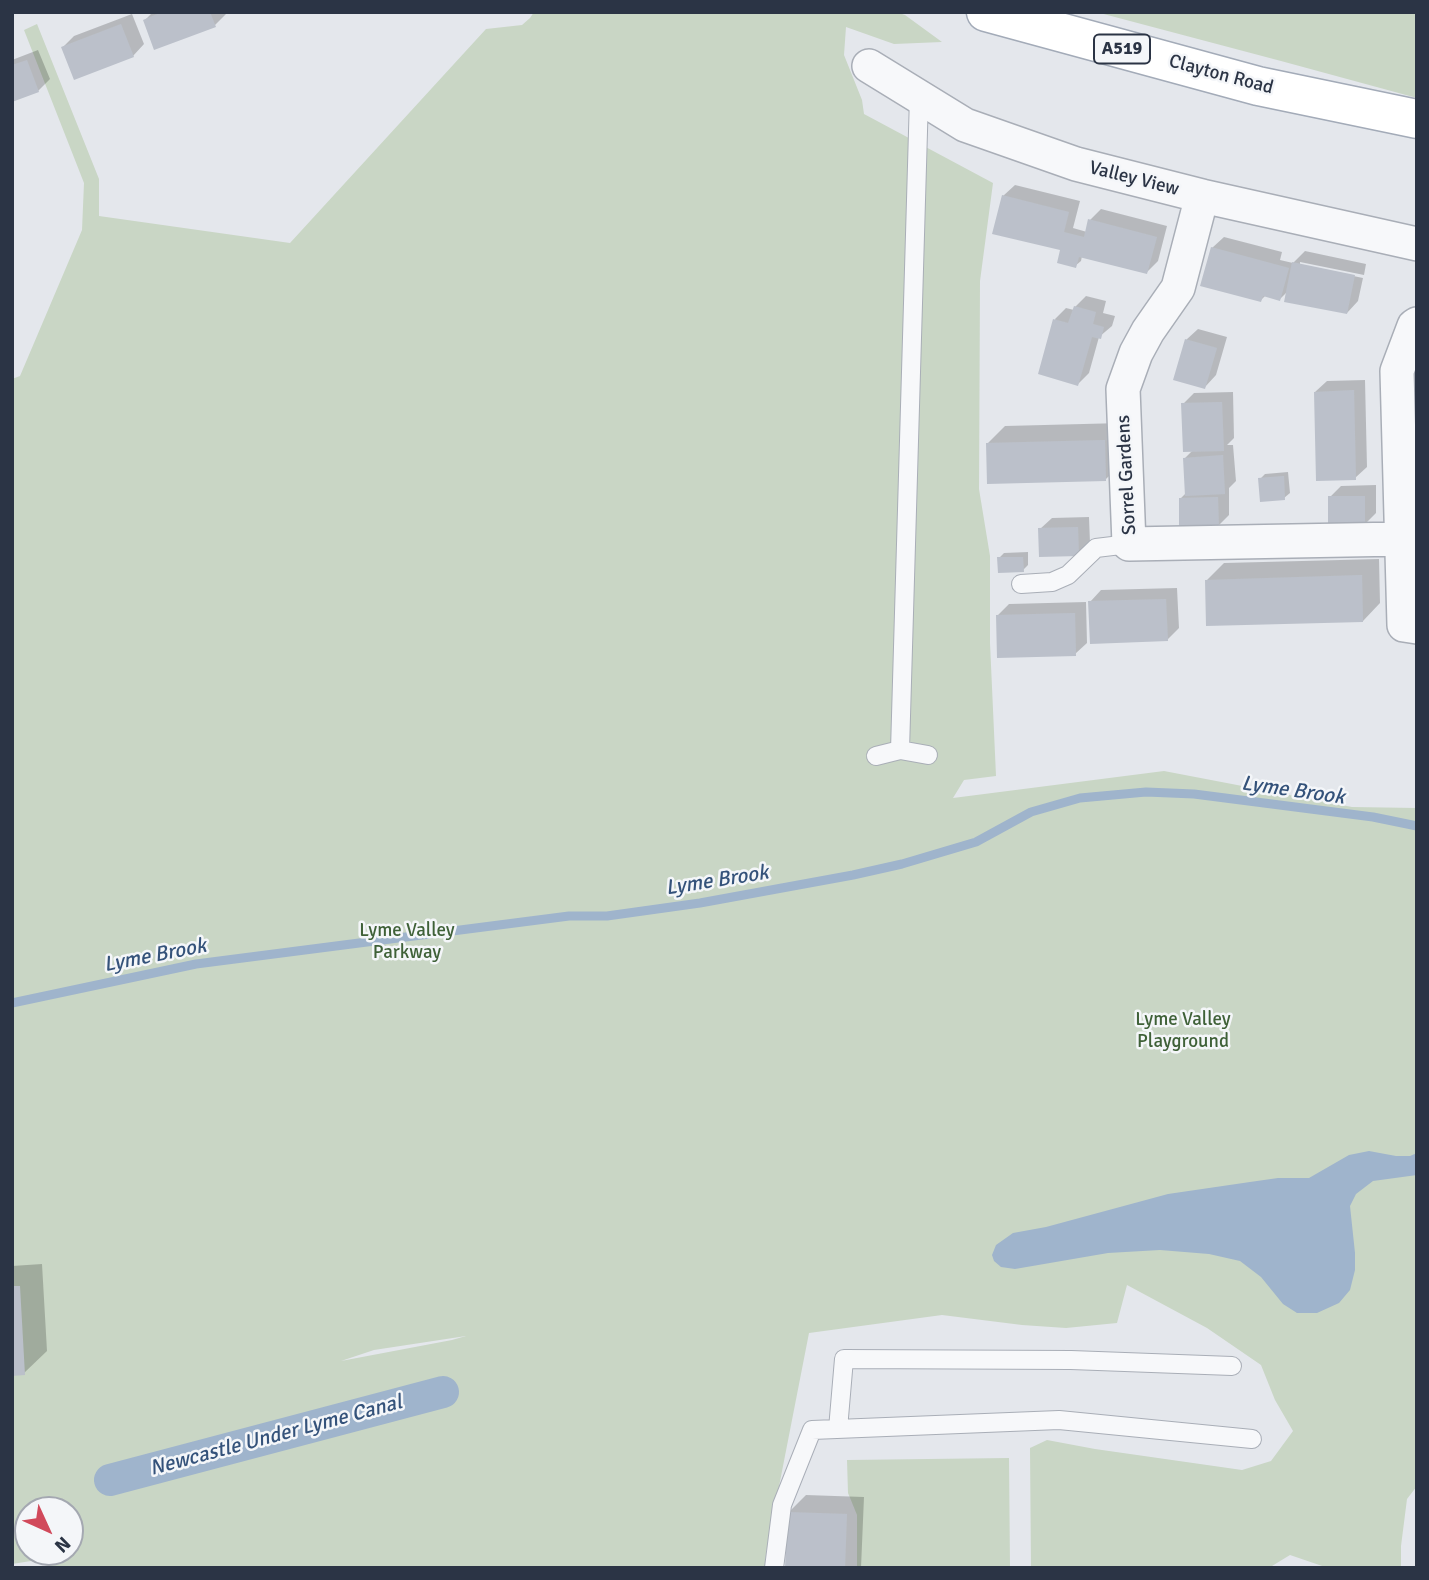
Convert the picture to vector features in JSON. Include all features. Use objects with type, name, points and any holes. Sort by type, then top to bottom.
[{"type":"main road","name":"Clayton Road","points":[[986,12],[1258,86],[1417,119]]},
{"type":"street","name":"Valley View","points":[[869,66],[965,125],[1076,164],[1202,196],[1417,244]]},
{"type":"street","name":"Sorrel Gardens","points":[[1202,196],[1178,288],[1136,353],[1123,389],[1129,544],[1401,539]]},
{"type":"street","points":[[1417,324],[1397,371],[1404,625],[1417,627]]},
{"type":"lane","points":[[900,750],[919,97]]},
{"type":"lane","points":[[1021,584],[1052,582],[1068,575],[1096,548],[1129,544]]},
{"type":"lane","points":[[876,756],[900,750],[928,755]]},
{"type":"lane","points":[[838,1429],[844,1359],[1071,1360],[1233,1366]]},
{"type":"lane","points":[[774,1568],[782,1505],[812,1430],[1059,1420],[1252,1439]]},
{"type":"green space","name":"Lyme Valley Parkway","points":[[534,12],[896,12],[905,15],[942,42],[894,44],[846,27],[844,55],[862,100],[864,114],[993,183],[980,281],[979,489],[990,556],[990,643],[996,776],[964,780],[953,798],[1164,771],[1352,807],[1417,808],[1417,1486],[1407,1499],[1401,1568],[1328,1568],[1290,1555],[1272,1568],[1031,1568],[1030,1448],[1047,1440],[1242,1470],[1271,1461],[1293,1431],[1275,1400],[1261,1365],[1207,1328],[1127,1285],[1117,1323],[1066,1328],[942,1315],[809,1333],[765,1568],[48,1566],[84,1566],[84,1496],[14,1496],[12,1564],[12,379],[20,376],[82,230],[84,183],[24,30],[37,24],[99,179],[99,216],[290,243],[486,29],[522,25]],"holes":[[[466,1336],[341,1361],[374,1350]]]},
{"type":"green space","points":[[1096,12],[1417,12],[1417,98],[1281,61]]},
{"type":"green space","points":[[1009,1458],[1010,1568],[857,1568],[857,1515],[848,1493],[847,1460]]},
{"type":"water","points":[[1369,1151],[1396,1156],[1417,1153],[1417,1175],[1373,1181],[1356,1194],[1350,1206],[1355,1270],[1350,1290],[1339,1303],[1317,1313],[1297,1313],[1283,1304],[1261,1277],[1240,1261],[1209,1254],[1160,1250],[1108,1253],[1015,1269],[1001,1267],[992,1255],[996,1245],[1013,1233],[1046,1227],[1168,1194],[1278,1178],[1309,1178],[1349,1155]]},
{"type":"building","points":[[162,12],[210,12],[216,27],[154,50],[143,20]]},
{"type":"building","points":[[121,24],[134,57],[74,80],[61,47]]},
{"type":"building","points":[[27,60],[39,92],[12,102],[12,65]]},
{"type":"building","points":[[1002,195],[1069,212],[1064,232],[1084,237],[1088,219],[1157,237],[1147,274],[1079,257],[1076,268],[1057,263],[1060,250],[992,234]]},
{"type":"building","points":[[1211,247],[1289,268],[1280,301],[1263,296],[1261,302],[1200,286]]},
{"type":"building","points":[[1292,262],[1355,275],[1347,314],[1284,302]]},
{"type":"building","points":[[1074,306],[1096,312],[1093,324],[1104,327],[1101,339],[1092,337],[1078,386],[1038,374],[1053,319],[1068,323]]},
{"type":"building","points":[[1185,339],[1217,348],[1205,389],[1173,380]]},
{"type":"building","points":[[1354,390],[1356,480],[1316,481],[1314,392]]},
{"type":"building","points":[[1222,402],[1224,451],[1183,452],[1181,403]]},
{"type":"building","points":[[1105,440],[1106,481],[987,484],[986,443]]},
{"type":"building","points":[[1223,455],[1225,494],[1185,496],[1183,458]]},
{"type":"building","points":[[1284,476],[1285,500],[1260,502],[1258,478]]},
{"type":"building","points":[[1328,496],[1365,496],[1365,526],[1328,526]]},
{"type":"building","points":[[1218,497],[1219,528],[1179,529],[1179,498]]},
{"type":"building","points":[[1078,527],[1079,556],[1039,557],[1038,528]]},
{"type":"building","points":[[997,557],[1023,557],[1024,572],[998,573]]},
{"type":"building","points":[[1362,575],[1363,622],[1206,626],[1205,580]]},
{"type":"building","points":[[1166,599],[1168,641],[1090,644],[1088,601]]},
{"type":"building","points":[[1075,613],[1076,656],[997,658],[996,615]]},
{"type":"building","points":[[12,1286],[20,1286],[25,1375],[12,1376]]},
{"type":"building","points":[[787,1512],[847,1514],[845,1568],[785,1568]]},
{"type":"waterway","name":"Lyme Brook","points":[[12,1003],[196,964],[569,916],[607,916],[700,903],[853,875],[976,842],[1031,812],[1080,798],[1146,792],[1194,794],[1373,817],[1417,826]]},
{"type":"waterway","name":"Newcastle Under Lyme Canal","points":[[110,1480],[443,1392]]},
{"type":"park label","name":"Lyme Valley Playground","points":[[1183,1031]]}]
